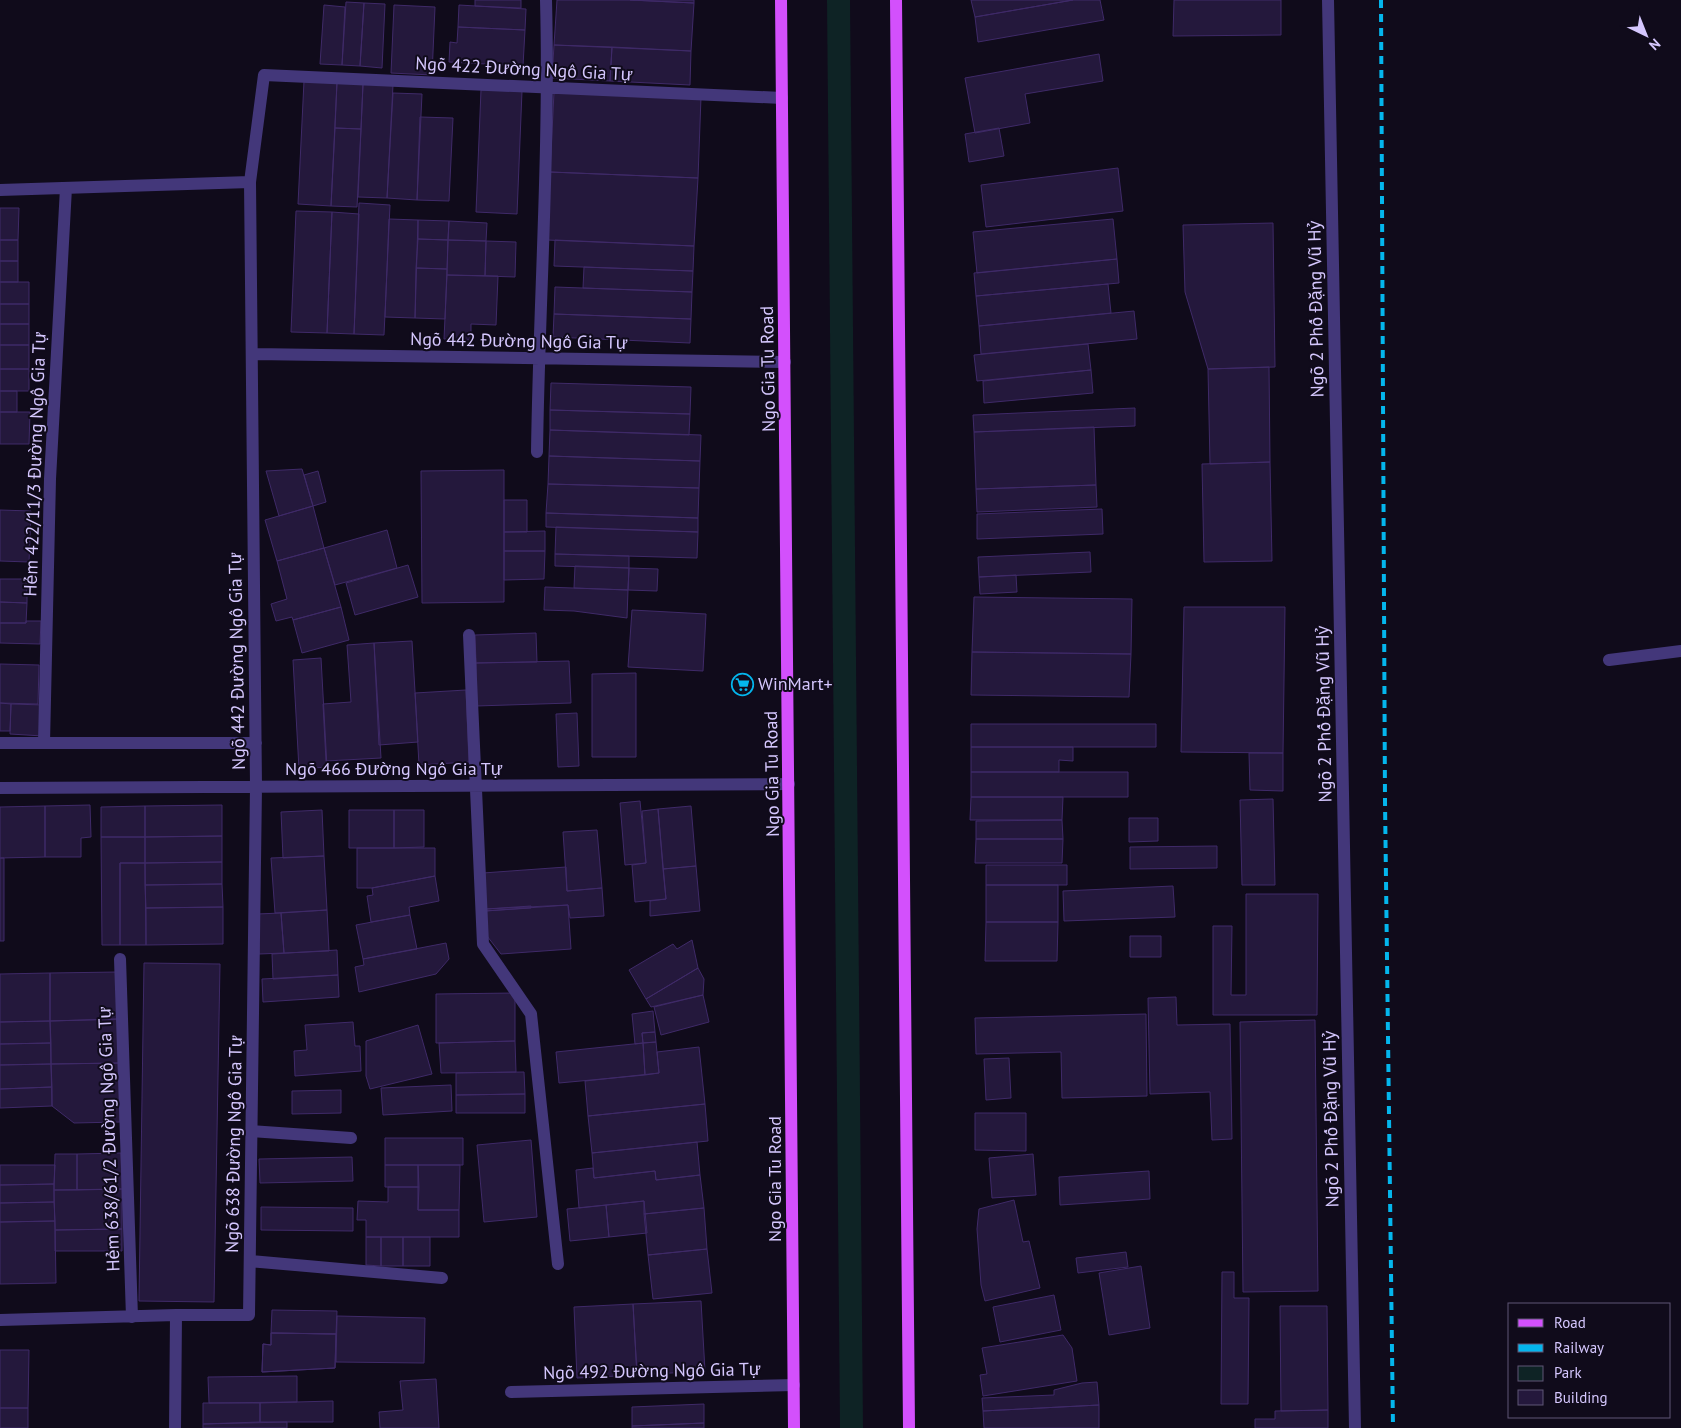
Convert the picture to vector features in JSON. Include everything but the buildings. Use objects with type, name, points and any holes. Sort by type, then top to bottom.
[{"type":"main road","name":"Ngo Gia Tu Road","points":[[781,0],[794,1428]]},
{"type":"main road","points":[[896,0],[909,1428]]},
{"type":"street","points":[[537,452],[538,359],[548,88],[546,0]]},
{"type":"street","name":"Ngõ 2 Phố Đặng Vũ Hỷ","points":[[1328,0],[1355,1428]]},
{"type":"street","name":"Ngõ 422 Đường Ngô Gia Tự","points":[[264,75],[782,98]]},
{"type":"street","name":"Ngõ 442 Đường Ngô Gia Tự","points":[[256,788],[250,182],[264,75]]},
{"type":"street","points":[[0,190],[250,182]]},
{"type":"street","name":"Hẻm 422/11/3 Đường Ngô Gia Tự","points":[[44,743],[50,479],[66,188]]},
{"type":"street","name":"Ngõ 442 Đường Ngô Gia Tự","points":[[252,354],[785,362]]},
{"type":"street","points":[[469,635],[483,944],[531,1014],[558,1264]]},
{"type":"street","points":[[1609,660],[1681,651]]},
{"type":"street","points":[[0,743],[256,743]]},
{"type":"street","name":"Ngõ 466 Đường Ngô Gia Tự","points":[[0,788],[789,784]]},
{"type":"street","name":"Ngõ 638 Đường Ngô Gia Tự","points":[[176,1315],[249,1315],[256,788]]},
{"type":"street","name":"Hẻm 638/61/2 Đường Ngô Gia Tự","points":[[120,959],[132,1317]]},
{"type":"street","points":[[252,1131],[351,1138]]},
{"type":"street","points":[[250,1261],[442,1278]]},
{"type":"street","points":[[0,1320],[176,1315],[175,1428]]},
{"type":"street","name":"Ngõ 492 Đường Ngô Gia Tự","points":[[511,1392],[794,1385]]},
{"type":"green space","points":[[827,0],[850,0],[863,1428],[840,1428]]},
{"type":"railway","points":[[1381,0],[1385,801],[1393,1428]]},
{"type":"place","name":"WinMart+","points":[[742,684]]}]
